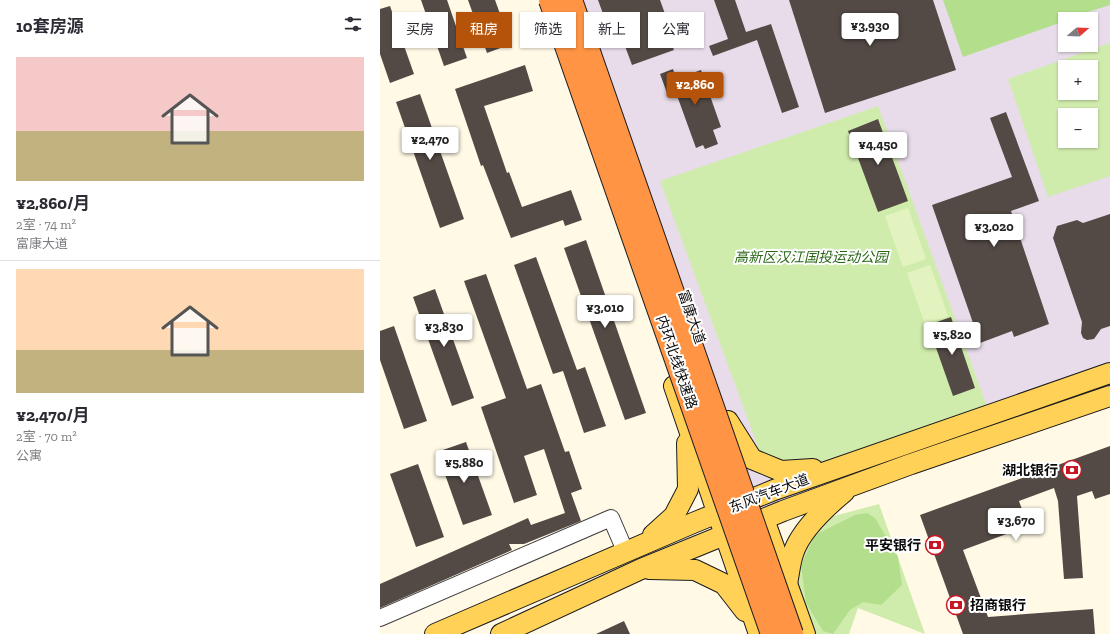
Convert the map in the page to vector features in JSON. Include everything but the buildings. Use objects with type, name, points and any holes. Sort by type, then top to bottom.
[{"type":"highway","name":"内环北线快速路","points":[[550,0],[762,630]]},
{"type":"highway","name":"内环北线快速路","points":[[571,0],[792,634]]},
{"type":"main road","points":[[541,0],[724,534],[762,630]]},
{"type":"main road","name":"富康大道","points":[[580,0],[728,421],[805,634]]},
{"type":"main road","name":"东风汽车大道","points":[[436,634],[756,498],[839,467],[1110,373]]},
{"type":"main road","name":"东风汽车大道","points":[[513,632],[641,569],[763,518],[853,484],[1110,396]]},
{"type":"main road","points":[[728,421],[752,459],[781,471],[839,467]]},
{"type":"main road","points":[[633,550],[674,516],[688,489],[686,424]]},
{"type":"main road","points":[[787,584],[793,552],[808,527],[825,508],[853,484]]},
{"type":"main road","points":[[641,569],[695,570],[724,584],[762,630]]},
{"type":"street","points":[[380,618],[611,518],[633,550]]},
{"type":"shaded area","points":[[561,0],[1110,0],[1110,389],[741,516],[576,43],[576,12],[565,12]]},
{"type":"green space","points":[[943,0],[1110,0],[1110,5],[1088,12],[1058,12],[1058,23],[963,57]]},
{"type":"green space","points":[[1110,43],[1110,176],[1048,197],[1008,79],[1058,61],[1058,100],[1098,100],[1098,60],[1062,60],[1084,52],[1098,52],[1098,47]]},
{"type":"green space","name":"高新区汉江国投运动公园","points":[[878,106],[990,415],[774,490],[660,181]]},
{"type":"green space","points":[[908,208],[926,259],[903,267],[885,216]]},
{"type":"green space","points":[[930,265],[948,316],[925,324],[907,273]]},
{"type":"green space","points":[[879,504],[925,634],[858,608],[849,634],[805,634],[794,579],[813,528],[834,516]]},
{"type":"green space","points":[[867,513],[875,518],[898,557],[902,585],[881,605],[863,602],[850,610],[833,634],[823,631],[806,603],[801,565],[815,535],[855,515]]},
{"type":"place","name":"湖北银行","points":[[1072,470]]},
{"type":"place","name":"平安银行","points":[[935,545]]},
{"type":"place","name":"招商银行","points":[[956,605]]}]
